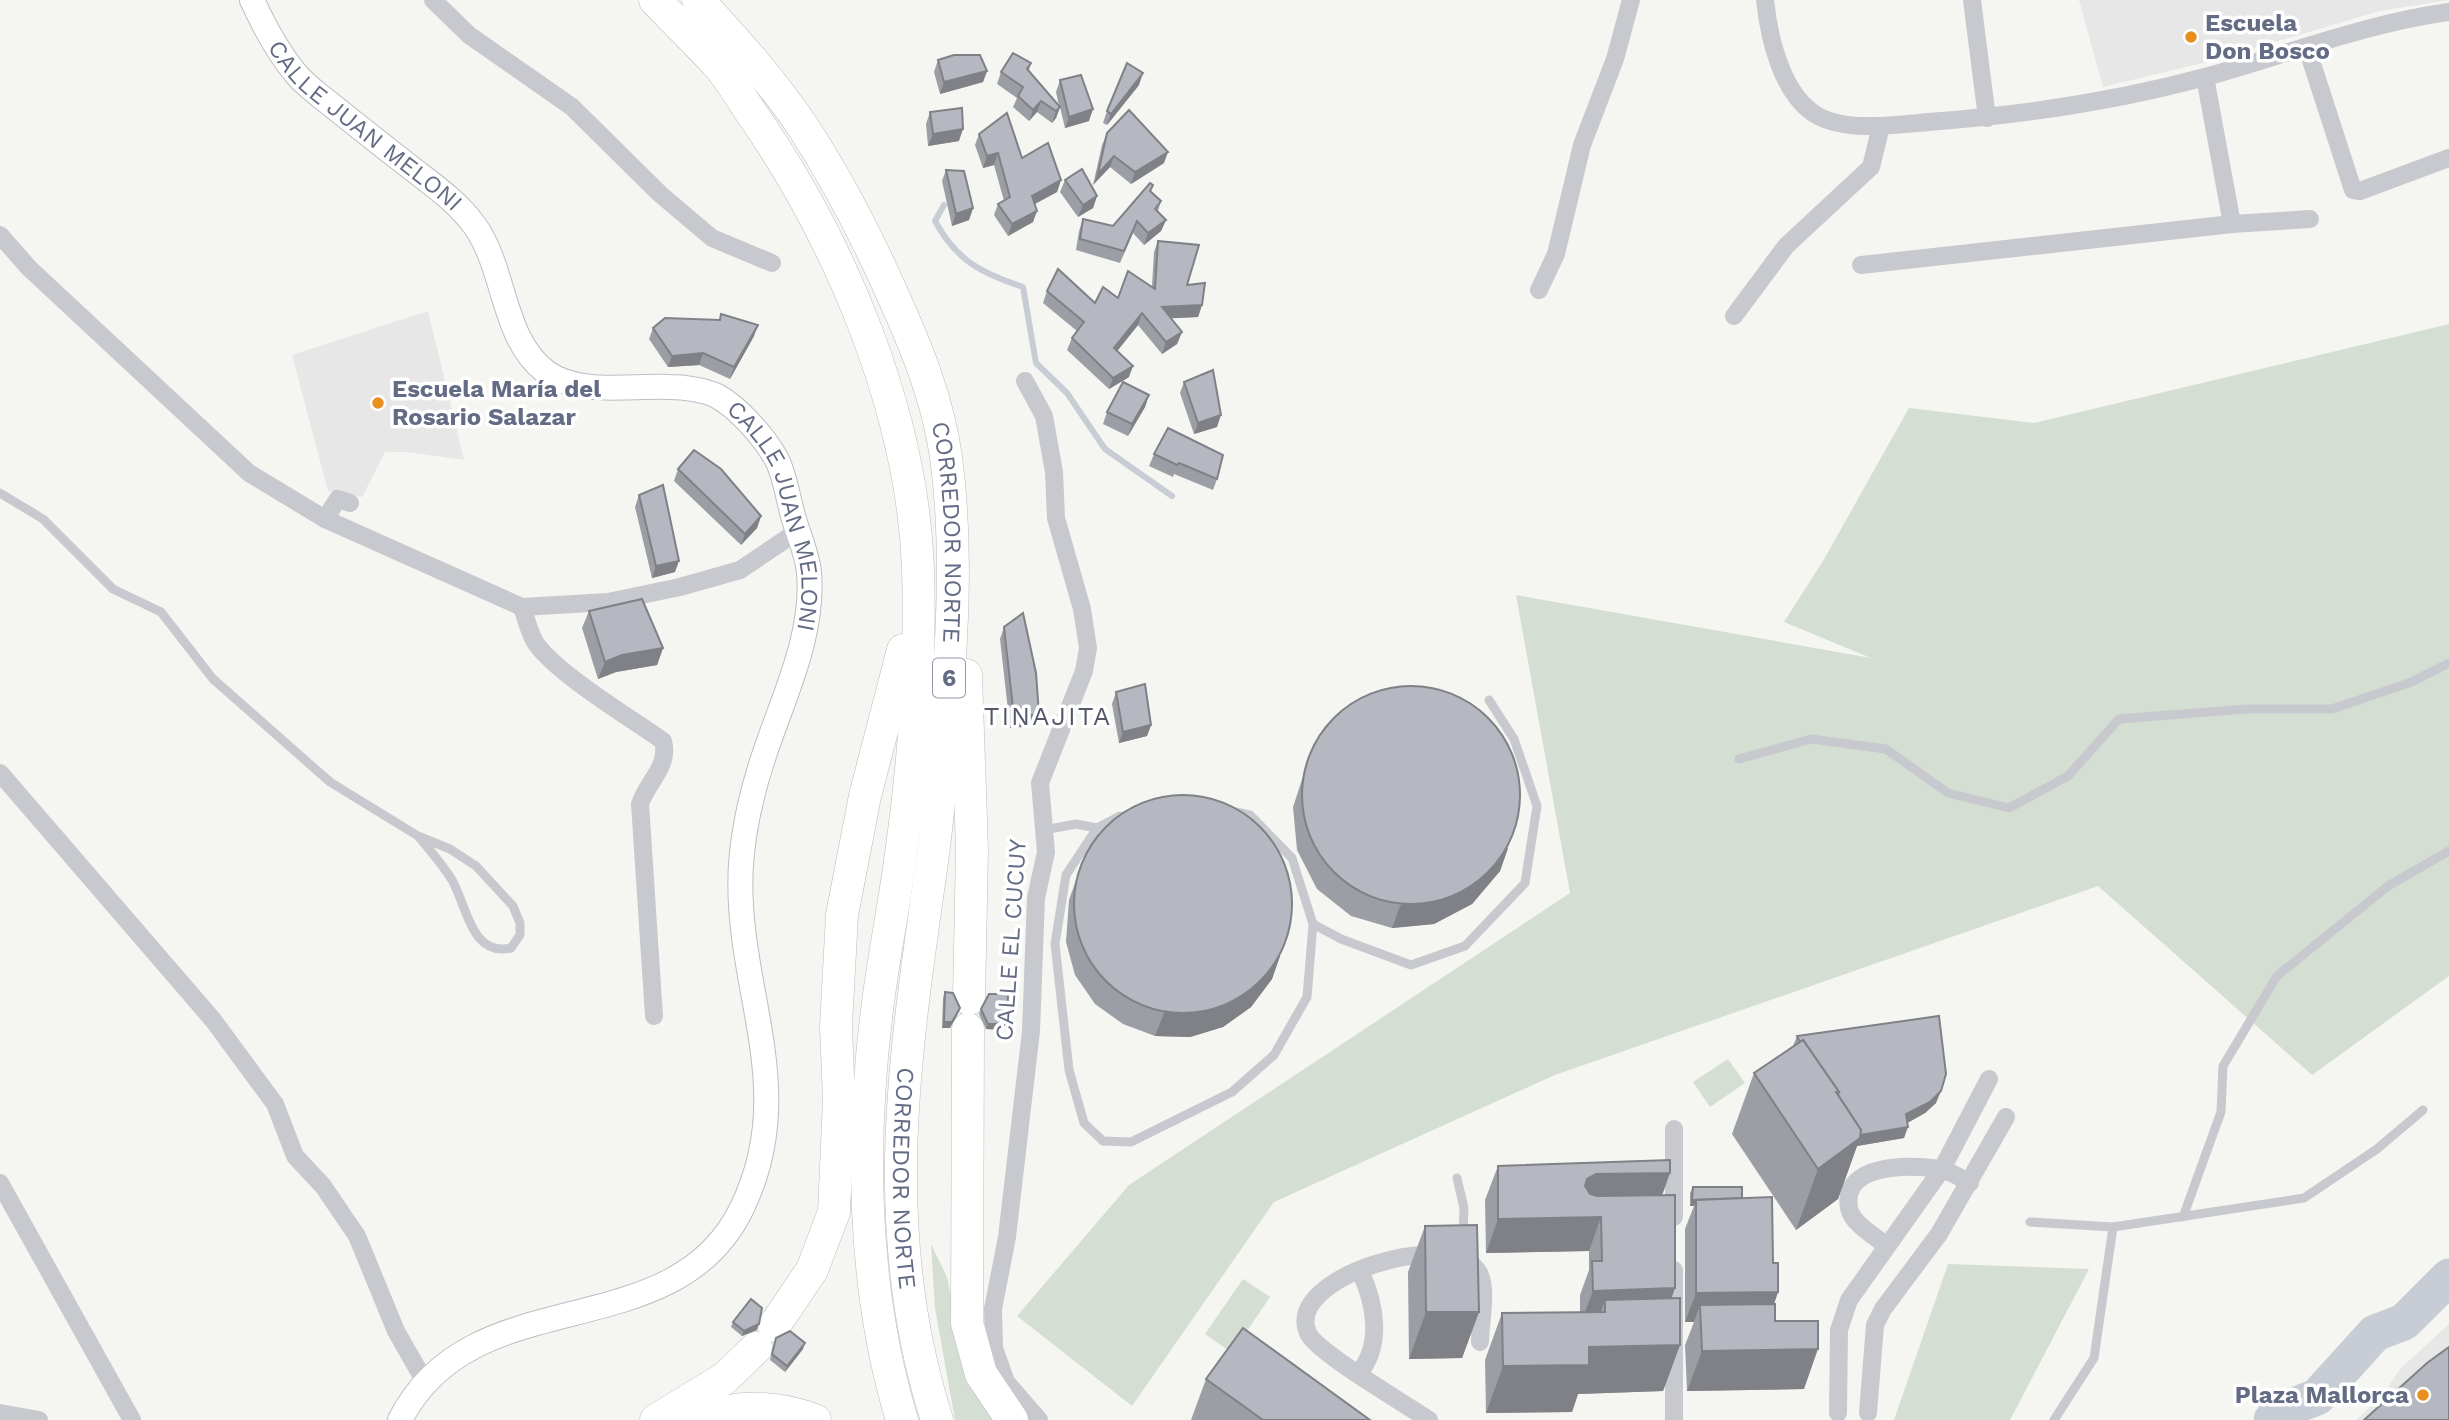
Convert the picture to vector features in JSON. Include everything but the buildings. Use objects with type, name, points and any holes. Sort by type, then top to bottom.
[{"type":"highway","name":"CORREDOR NORTE","points":[[655,0],[719,67],[776,148],[836,256],[889,405],[906,469],[918,566],[917,672],[900,861],[878,997],[867,1169],[879,1320],[902,1420]]},
{"type":"highway","name":"CORREDOR NORTE","points":[[698,0],[741,47],[803,127],[868,239],[925,368],[945,454],[955,549],[942,776],[903,1071],[899,1165],[911,1315],[925,1384],[937,1420]]},
{"type":"highway","points":[[955,549],[967,698],[971,808],[967,1323],[981,1374],[1012,1420]]},
{"type":"highway","points":[[656,1420],[720,1382],[765,1337],[812,1270],[834,1212],[839,1100],[836,1026],[842,915],[853,850],[901,660],[918,566]]},
{"type":"highway","points":[[700,1420],[743,1408],[775,1409],[815,1420]]},
{"type":"main road","name":"CALLE JUAN MELONI","points":[[252,0],[264,26],[298,77],[448,197],[472,222],[487,246],[522,348],[542,369],[559,380],[612,388],[674,387],[716,396],[749,424],[778,461],[809,570],[808,614],[799,660],[766,747],[748,813],[741,867],[745,935],[764,1055],[768,1113],[760,1168],[740,1214],[713,1250],[675,1281],[635,1298],[521,1325],[484,1340],[425,1382],[400,1420]]},
{"type":"street","points":[[433,0],[469,35],[572,107],[660,194],[712,238],[772,263]]},
{"type":"street","points":[[1539,289],[1556,254],[1582,145],[1615,59],[1631,0]]},
{"type":"street","points":[[1765,0],[1782,72],[1800,102],[1821,118],[1881,126],[2042,112],[2205,77],[2449,12]]},
{"type":"street","points":[[1972,0],[1987,118]]},
{"type":"street","points":[[2307,48],[2353,190],[2360,191],[2449,158]]},
{"type":"street","points":[[2205,77],[2232,224]]},
{"type":"street","points":[[1734,316],[1786,246],[1871,167],[1881,126]]},
{"type":"street","points":[[1861,265],[2232,224],[2310,219]]},
{"type":"street","points":[[0,235],[29,268],[249,473],[325,519],[522,607],[608,602],[680,587],[740,570],[798,531]]},
{"type":"street","name":"CALLE EL CUCUY","points":[[1025,381],[1044,416],[1054,472],[1056,518],[1082,609],[1088,648],[1084,671],[1040,783],[1046,852],[1036,898],[1031,1031],[1007,1237],[993,1309],[993,1348],[1006,1382],[1039,1420]]},
{"type":"street","points":[[325,519],[338,499],[350,503]]},
{"type":"street","points":[[522,607],[534,641],[542,651],[587,688],[663,741],[665,760],[644,792],[640,804],[654,1016]]},
{"type":"street","points":[[0,773],[213,1020],[275,1104],[295,1156],[323,1186],[356,1236],[396,1331],[425,1382]]},
{"type":"street","points":[[1834,1416],[1842,1315],[1887,1246],[1942,1170],[1989,1079]]},
{"type":"street","points":[[1834,1416],[1848,1409],[1872,1417],[1875,1325],[1883,1309],[1939,1234],[2006,1117]]},
{"type":"street","points":[[1674,1129],[1674,1221]]},
{"type":"street","points":[[1887,1246],[1860,1225],[1849,1209],[1853,1174],[1890,1168],[1942,1170],[1970,1183]]},
{"type":"street","points":[[0,1183],[132,1420]]},
{"type":"street","points":[[1429,1420],[1314,1344],[1305,1321],[1308,1306],[1327,1285],[1360,1271],[1419,1255],[1462,1258],[1474,1266],[1482,1280],[1480,1342]]},
{"type":"street","points":[[1674,1257],[1674,1420]]},
{"type":"street","points":[[1359,1373],[1371,1354],[1374,1322],[1371,1298],[1360,1271]]},
{"type":"street","points":[[0,1413],[39,1420]]},
{"type":"lane","points":[[0,493],[43,519],[113,589],[161,612],[213,679],[331,782],[418,836],[450,849],[476,866],[513,906],[520,923],[520,935],[511,948],[501,950],[480,940],[443,864],[418,836]]},
{"type":"lane","points":[[1739,759],[1811,738],[1886,749],[1948,793],[2009,808],[2068,776],[2119,719],[2246,709],[2332,709],[2409,683],[2449,663]]},
{"type":"lane","points":[[1312,924],[1341,939],[1412,965],[1465,946],[1525,883],[1537,806],[1514,739],[1489,700]]},
{"type":"lane","points":[[1137,812],[1124,814],[1097,828],[1066,875],[1055,944],[1069,1070],[1084,1123],[1103,1141],[1131,1142],[1232,1092],[1274,1055],[1307,998],[1312,924],[1292,858],[1250,815],[1226,810]]},
{"type":"lane","points":[[1044,830],[1076,824],[1097,828]]},
{"type":"lane","points":[[2183,1217],[2221,1112],[2223,1066],[2277,976],[2388,886],[2449,851]]},
{"type":"lane","points":[[2030,1222],[2113,1227],[2304,1198],[2377,1149],[2423,1110]]},
{"type":"lane","points":[[1457,1178],[1464,1208],[1462,1258]]},
{"type":"lane","points":[[2054,1420],[2094,1358],[2113,1227]]},
{"type":"shaded area","name":"Escuela Don Bosco","points":[[2079,0],[2449,0],[2380,11],[2207,62],[2103,87]]},
{"type":"shaded area","name":"Escuela María del Rosario Salazar","points":[[428,311],[464,460],[406,452],[385,452],[362,497],[328,491],[292,355]]},
{"type":"shaded area","points":[[2449,324],[2449,976],[2312,1075],[2098,886],[1555,1075],[1274,1202],[1132,1406],[1017,1316],[1129,1185],[1570,893],[1516,595],[1871,658],[1784,622],[1823,561],[1909,408],[2034,423]]},
{"type":"shaded area","points":[[1728,1059],[1745,1083],[1710,1107],[1693,1082]]},
{"type":"shaded area","points":[[931,1244],[947,1277],[969,1382],[997,1420],[955,1420],[935,1308]]},
{"type":"shaded area","points":[[1948,1264],[2089,1269],[2010,1420],[1894,1420]]},
{"type":"shaded area","points":[[1243,1279],[1270,1297],[1232,1353],[1205,1334]]},
{"type":"shaded area","points":[[2449,1324],[2449,1420],[2356,1420],[2381,1397],[2400,1369]]},
{"type":"waterway","points":[[944,205],[935,221],[961,256],[982,271],[1023,287],[1036,363],[1067,393],[1105,449],[1172,496]]},
{"type":"waterway","points":[[2272,1420],[2280,1411],[2317,1397],[2375,1333],[2404,1322],[2449,1277]]},
{"type":"place","name":"Escuela Don Bosco","points":[[2191,37]]},
{"type":"place","name":"Escuela María del Rosario Salazar","points":[[378,403]]},
{"type":"place","name":"Plaza Mallorca","points":[[2423,1395]]},
{"type":"district","name":"TINAJITA","points":[[1048,716]]}]
